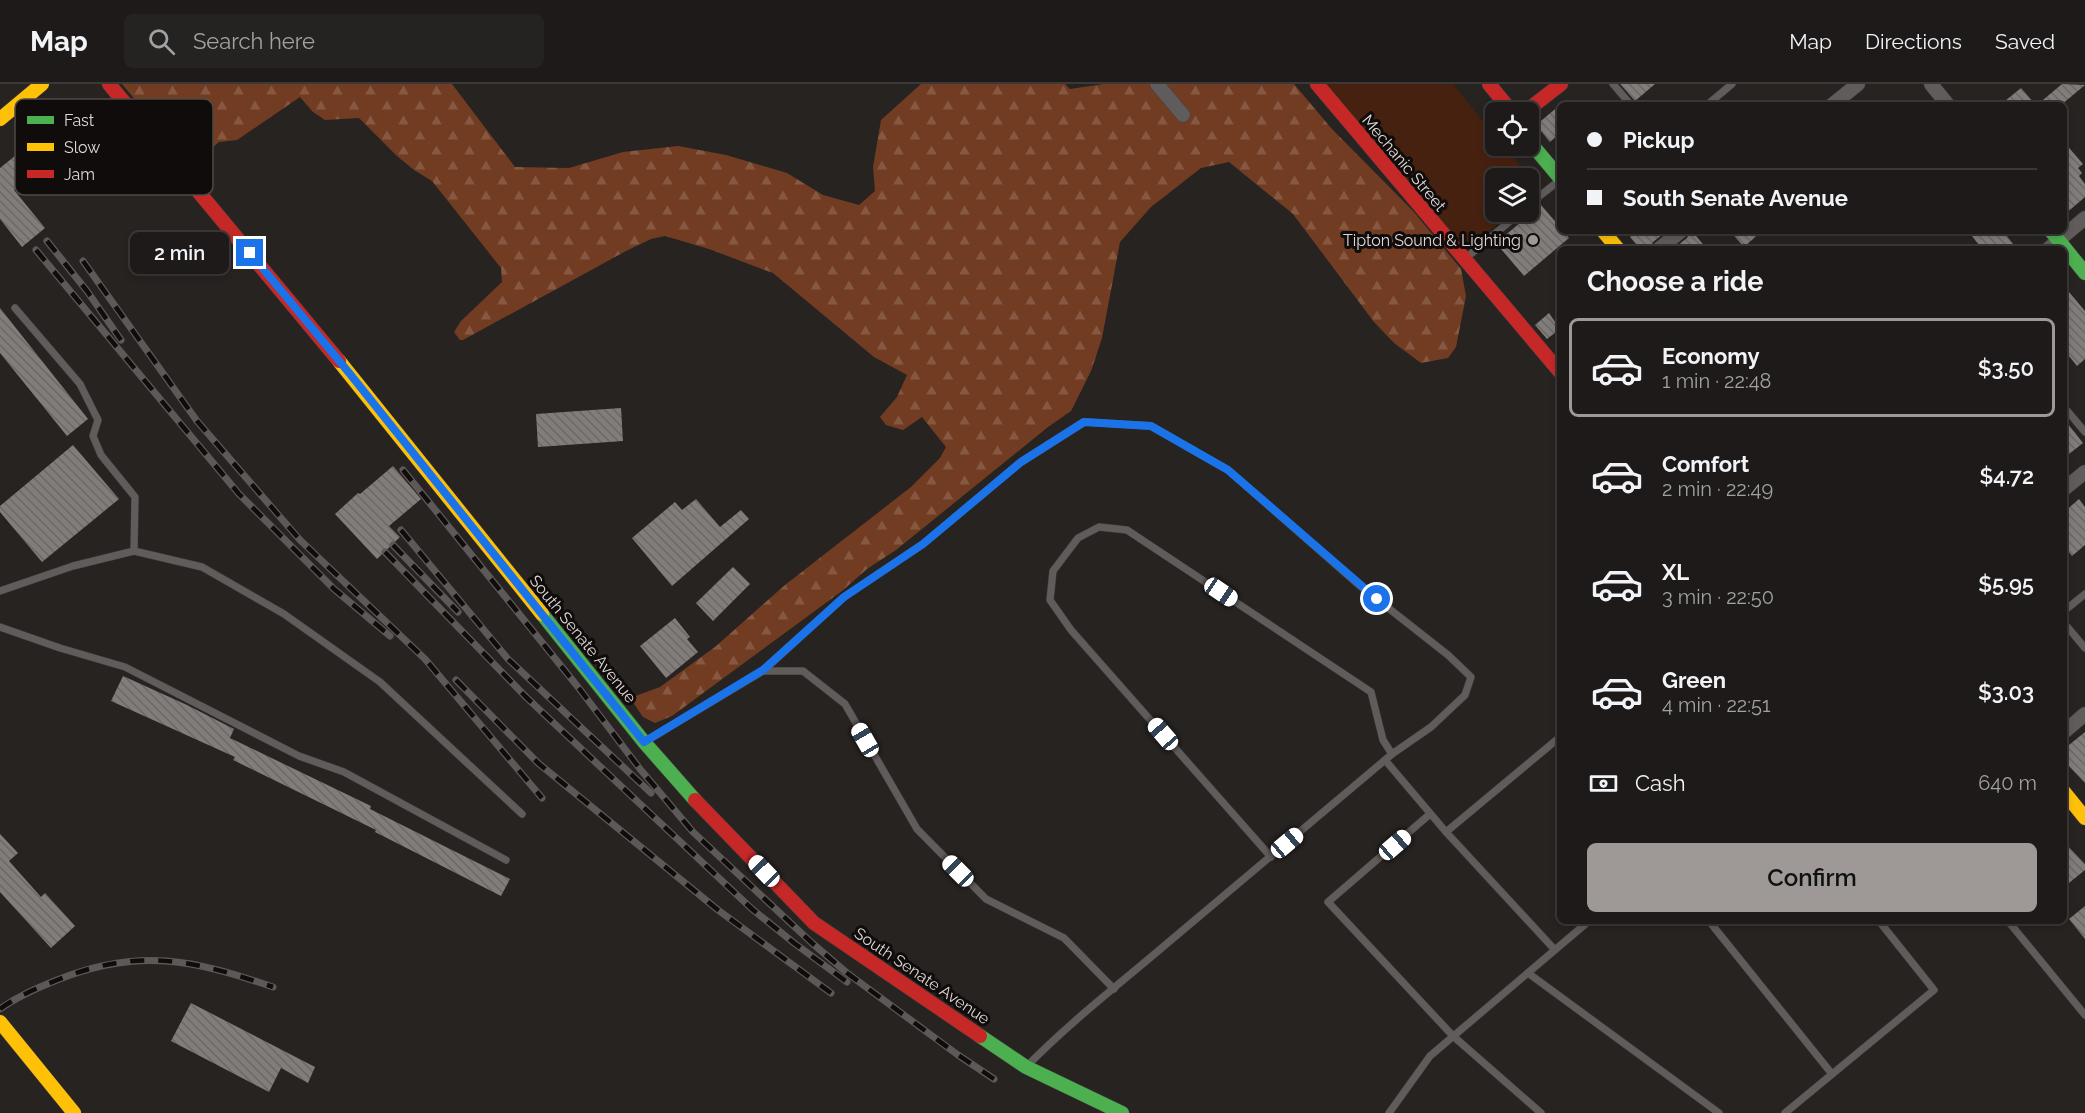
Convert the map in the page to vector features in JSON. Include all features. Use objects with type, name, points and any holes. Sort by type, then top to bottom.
[{"type":"street","points":[[24,99],[42,84]]},
{"type":"street","name":"South Senate Avenue","points":[[109,84],[121,99]]},
{"type":"street","points":[[1157,84],[1183,115]]},
{"type":"street","name":"Mechanic Street","points":[[1317,84],[1557,368]]},
{"type":"street","points":[[1489,84],[1504,102]]},
{"type":"street","points":[[1538,102],[1561,84]]},
{"type":"street","points":[[1836,102],[1858,84]]},
{"type":"street","points":[[1931,84],[1946,102]]},
{"type":"street","points":[[0,119],[15,106]]},
{"type":"street","points":[[1539,153],[1557,175]]},
{"type":"street","name":"South Senate Avenue","points":[[201,195],[357,383],[675,779],[814,923],[1026,1067],[1122,1113]]},
{"type":"street","points":[[2067,230],[2085,218]]},
{"type":"street","points":[[1606,234],[1616,246]]},
{"type":"street","points":[[1663,246],[1677,234]]},
{"type":"street","points":[[2067,255],[2085,273]]},
{"type":"street","points":[[2067,487],[2085,472]]},
{"type":"street","points":[[2067,729],[2085,714]]},
{"type":"street","points":[[2067,796],[2085,818]]},
{"type":"street","points":[[0,1023],[74,1113]]},
{"type":"lane","points":[[1613,84],[1628,102]]},
{"type":"lane","points":[[1711,102],[1732,84]]},
{"type":"lane","points":[[1539,196],[1557,181]]},
{"type":"lane","points":[[1464,260],[1509,222]]},
{"type":"lane","points":[[15,308],[80,384],[98,420],[93,436],[101,455],[135,497],[134,550]]},
{"type":"lane","points":[[2067,411],[2085,432]]},
{"type":"lane","points":[[644,742],[763,670],[844,597],[923,544],[1021,462],[1084,422],[1151,426],[1228,470],[1359,585],[1448,655],[1471,677],[1465,696],[1431,727],[1384,760],[1059,1033],[1026,1067]]},
{"type":"lane","points":[[1270,856],[1071,630],[1050,600],[1053,571],[1078,538],[1099,527],[1127,530],[1371,692],[1383,740],[1392,754]]},
{"type":"lane","points":[[0,591],[73,566],[134,550],[202,567],[284,614],[380,682],[522,814]]},
{"type":"lane","points":[[2067,609],[2085,594]]},
{"type":"lane","points":[[0,627],[125,667],[299,756],[344,772],[506,860]]},
{"type":"lane","points":[[2067,627],[2085,648]]},
{"type":"lane","points":[[763,670],[803,671],[845,704],[917,829],[986,899],[1064,938],[1114,988]]},
{"type":"lane","points":[[1446,832],[1557,740]]},
{"type":"lane","points":[[1384,760],[1446,832],[1555,950]]},
{"type":"lane","points":[[1430,814],[1328,902],[1453,1036],[1541,1113]]},
{"type":"lane","points":[[1389,1113],[1430,1056],[1585,924]]},
{"type":"lane","points":[[1711,924],[1832,1074]]},
{"type":"lane","points":[[1785,1113],[1934,990],[1881,924]]},
{"type":"lane","points":[[2010,924],[2085,1015]]},
{"type":"lane","points":[[1528,973],[1719,1113]]},
{"type":"lane","points":[[1794,1106],[1800,1113]]},
{"type":"shaded area","points":[[1324,84],[1453,84],[1485,124],[1485,156],[1512,156],[1522,168],[1485,168],[1485,222],[1500,222],[1464,252]]},
{"type":"green space","points":[[122,84],[452,84],[515,167],[569,168],[623,152],[678,146],[726,155],[787,173],[823,195],[859,205],[875,191],[873,167],[881,120],[921,84],[1065,84],[1070,89],[1104,84],[1294,84],[1331,128],[1414,212],[1461,269],[1466,296],[1456,347],[1448,358],[1421,363],[1394,343],[1374,322],[1293,214],[1229,162],[1201,168],[1151,207],[1120,242],[1102,338],[1091,371],[1071,411],[896,550],[867,569],[842,591],[672,716],[655,723],[643,717],[630,698],[660,687],[715,647],[785,585],[911,487],[940,458],[946,447],[922,417],[903,430],[886,425],[880,417],[897,397],[907,375],[874,357],[773,273],[709,249],[665,236],[651,239],[626,251],[460,340],[454,332],[461,321],[502,282],[501,268],[432,181],[397,156],[359,118],[325,120],[313,112],[300,97],[237,140],[219,142],[213,147],[213,99],[135,99]]},
{"type":"building","points":[[1620,84],[1655,84],[1635,101]]},
{"type":"building","points":[[2062,84],[2085,85],[2065,102],[2041,102]]},
{"type":"building","points":[[2021,88],[2033,102],[2004,102]]},
{"type":"building","points":[[1557,108],[1557,136],[1550,142],[1539,129],[1539,122]]},
{"type":"building","points":[[2067,145],[2083,164],[2078,168],[2082,173],[2079,176],[2085,184],[2085,197],[2067,212]]},
{"type":"building","points":[[15,156],[15,195],[18,195],[45,228],[22,247],[0,219],[0,168]]},
{"type":"building","name":"Tipton Sound & Lighting","points":[[1541,205],[1557,224],[1557,234],[1566,234],[1569,238],[1524,276],[1496,243],[1521,222],[1539,222]]},
{"type":"building","points":[[1634,234],[1663,234],[1651,246],[1638,246],[1630,237]]},
{"type":"building","points":[[1689,234],[1694,234],[1704,246],[1677,246]]},
{"type":"building","points":[[1733,234],[1759,234],[1745,246]]},
{"type":"building","points":[[1970,234],[2005,234],[2015,246],[1980,246]]},
{"type":"building","points":[[2067,290],[2085,311],[2085,359],[2077,366],[2067,354]]},
{"type":"building","points":[[0,308],[88,419],[67,436],[0,353]]},
{"type":"building","points":[[1549,313],[1557,325],[1557,331],[1547,339],[1535,325]]},
{"type":"building","points":[[621,408],[623,441],[538,447],[536,414]]},
{"type":"building","points":[[2067,423],[2083,443],[2067,456]]},
{"type":"building","points":[[73,445],[119,499],[42,562],[0,512],[0,506]]},
{"type":"building","points":[[393,466],[421,499],[389,526],[400,537],[377,559],[335,514]]},
{"type":"building","points":[[696,499],[720,527],[741,510],[749,519],[672,586],[632,538],[675,502],[682,510]]},
{"type":"building","points":[[2079,499],[2085,507],[2085,545],[2072,556],[2067,550],[2067,509]]},
{"type":"building","points":[[733,567],[750,584],[713,621],[696,603]]},
{"type":"building","points":[[675,618],[690,637],[687,639],[698,652],[666,678],[640,646]]},
{"type":"building","points":[[123,676],[234,729],[230,738],[371,806],[370,809],[510,879],[501,896],[375,832],[376,830],[233,760],[235,757],[111,701]]},
{"type":"building","points":[[2085,732],[2085,783],[2067,764],[2067,747]]},
{"type":"building","points":[[0,834],[18,853],[9,861],[41,897],[45,893],[75,926],[51,948],[0,892]]},
{"type":"building","points":[[2067,845],[2085,864],[2085,870],[2067,885]]},
{"type":"building","points":[[2085,906],[2085,939],[2069,919]]},
{"type":"building","points":[[191,1003],[315,1067],[308,1083],[281,1068],[269,1092],[171,1041]]},
{"type":"railway","points":[[47,241],[87,291],[121,340]]},
{"type":"railway","points":[[36,250],[239,494],[334,589],[390,636]]},
{"type":"railway","points":[[83,261],[197,421],[300,540],[425,659],[542,798]]},
{"type":"railway","points":[[403,470],[578,687],[640,769],[693,832],[847,973],[994,1079]]},
{"type":"railway","points":[[401,530],[508,659],[651,793]]},
{"type":"railway","points":[[393,545],[458,612]]},
{"type":"railway","points":[[385,552],[526,697],[752,909],[847,982]]},
{"type":"railway","points":[[456,680],[538,763],[718,910],[831,993]]},
{"type":"railway","points":[[0,1009],[35,989],[57,980],[114,963],[166,961],[192,964],[273,987]]},
{"type":"traffic: fast","points":[[1539,153],[1557,174]]},
{"type":"traffic: fast","points":[[2053,234],[2063,246]]},
{"type":"traffic: fast","points":[[2067,251],[2085,273]]},
{"type":"traffic: fast","points":[[542,614],[644,742],[695,800]]},
{"type":"traffic: fast","points":[[980,1036],[1026,1067],[1122,1113]]},
{"type":"traffic: slow","points":[[24,99],[42,84]]},
{"type":"traffic: slow","points":[[0,119],[15,106]]},
{"type":"traffic: slow","points":[[1606,234],[1616,246]]},
{"type":"traffic: slow","points":[[339,361],[542,614]]},
{"type":"traffic: slow","points":[[2067,796],[2085,818]]},
{"type":"traffic: slow","points":[[0,1022],[74,1113]]},
{"type":"traffic: jam","points":[[109,84],[121,99]]},
{"type":"traffic: jam","points":[[1317,84],[1557,368]]},
{"type":"traffic: jam","points":[[1489,84],[1504,102]]},
{"type":"traffic: jam","points":[[1538,102],[1561,84]]},
{"type":"traffic: jam","points":[[201,195],[339,361]]},
{"type":"traffic: jam","points":[[695,800],[814,923],[980,1036]]},
{"type":"place","name":"Tipton Sound & Lighting","points":[[1533,240]]},
{"type":"route","points":[[250,253],[350,374],[644,742],[763,670],[844,597],[923,544],[1021,462],[1084,422],[1151,426],[1228,470],[1377,599]]}]
